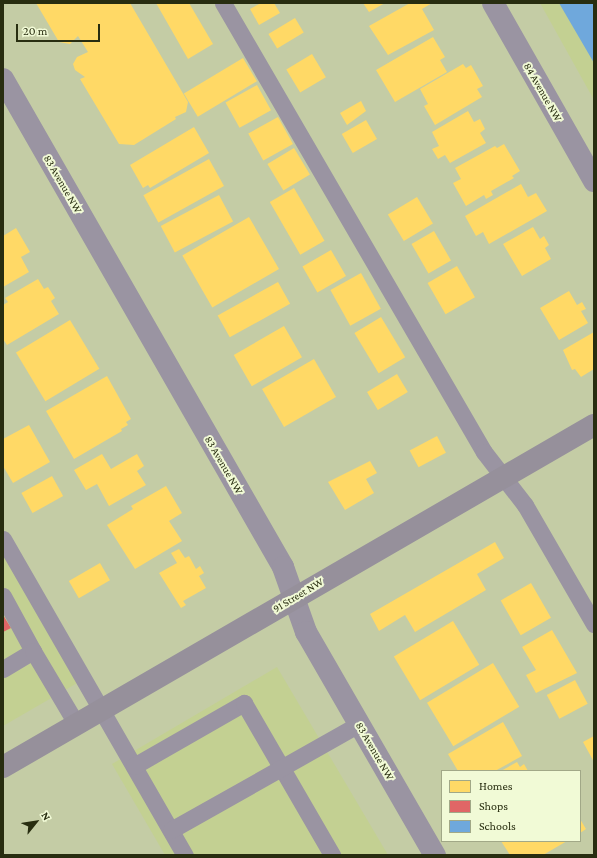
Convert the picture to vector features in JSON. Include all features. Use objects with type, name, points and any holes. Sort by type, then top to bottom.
[{"type":"street","name":"84 Avenue NW","points":[[493,3],[594,181]]},
{"type":"street","name":"83 Avenue NW","points":[[3,79],[283,567],[306,632],[435,855]]},
{"type":"street","name":"91 Street NW","points":[[3,767],[294,597],[594,425]]},
{"type":"lane","points":[[223,3],[484,452],[525,505],[594,624]]},
{"type":"lane","points":[[3,540],[185,855]]},
{"type":"lane","points":[[3,596],[33,651],[77,725]]},
{"type":"lane","points":[[3,669],[33,651]]},
{"type":"lane","points":[[134,766],[244,703],[332,855]]},
{"type":"lane","points":[[171,830],[359,724]]},
{"type":"shaded area","points":[[540,3],[594,3],[594,100]]},
{"type":"shaded area","points":[[3,551],[79,682],[3,726]]},
{"type":"shaded area","points":[[277,667],[388,855],[165,855],[112,764]]},
{"type":"building: Homes","points":[[36,3],[130,3],[188,102],[186,112],[175,117],[176,119],[134,145],[119,144],[80,79],[85,77],[75,70],[73,64],[77,57],[88,52],[78,36],[70,44],[59,42]]},
{"type":"building: Homes","points":[[156,3],[189,3],[213,44],[188,59]]},
{"type":"building: Homes","points":[[261,3],[274,3],[280,13],[259,25],[250,9]]},
{"type":"building: Homes","points":[[363,3],[385,3],[369,12]]},
{"type":"building: Homes","points":[[410,3],[432,3],[422,9],[434,30],[388,55],[369,26]]},
{"type":"building: Homes","points":[[295,18],[304,33],[277,49],[268,34]]},
{"type":"building: Homes","points":[[433,37],[445,57],[440,60],[447,72],[395,102],[376,70]]},
{"type":"building: Homes","points":[[312,54],[326,77],[300,93],[286,69]]},
{"type":"building: Homes","points":[[243,58],[257,81],[198,117],[184,94]]},
{"type":"building: Homes","points":[[463,64],[466,68],[471,65],[483,86],[477,89],[482,97],[435,125],[424,106],[428,104],[420,89]]},
{"type":"building: Homes","points":[[257,85],[271,110],[240,128],[226,102]]},
{"type":"building: Homes","points":[[361,101],[366,111],[347,125],[340,113]]},
{"type":"building: Homes","points":[[468,111],[474,122],[480,119],[485,129],[480,133],[486,143],[450,163],[445,155],[438,159],[432,149],[439,146],[432,132]]},
{"type":"building: Homes","points":[[278,117],[293,144],[263,161],[248,133]]},
{"type":"building: Homes","points":[[366,120],[377,139],[353,153],[342,134]]},
{"type":"building: Homes","points":[[194,127],[209,153],[150,188],[148,185],[143,188],[130,165]]},
{"type":"building: Homes","points":[[504,144],[520,171],[512,176],[514,178],[491,191],[493,195],[486,199],[484,195],[466,206],[453,183],[461,179],[455,168],[495,146],[497,148]]},
{"type":"building: Homes","points":[[294,148],[310,175],[283,191],[267,164]]},
{"type":"building: Homes","points":[[209,159],[224,186],[158,222],[143,195]]},
{"type":"building: Homes","points":[[521,184],[528,197],[536,193],[547,211],[489,244],[483,232],[476,236],[465,216]]},
{"type":"building: Homes","points":[[294,188],[324,241],[300,255],[270,202]]},
{"type":"building: Homes","points":[[219,195],[233,221],[175,252],[161,226]]},
{"type":"building: Homes","points":[[417,197],[433,224],[404,241],[388,215]]},
{"type":"building: Homes","points":[[249,217],[279,269],[212,307],[182,256]]},
{"type":"building: Homes","points":[[533,227],[540,239],[544,236],[549,245],[545,248],[551,259],[522,276],[503,244]]},
{"type":"building: Homes","points":[[16,228],[30,252],[21,257],[29,272],[3,287],[3,236]]},
{"type":"building: Homes","points":[[434,231],[451,260],[428,273],[411,244]]},
{"type":"building: Homes","points":[[331,250],[346,276],[317,292],[302,266]]},
{"type":"building: Homes","points":[[457,266],[475,297],[446,314],[428,283]]},
{"type":"building: Homes","points":[[361,273],[381,309],[350,326],[330,290]]},
{"type":"building: Homes","points":[[38,279],[44,289],[48,287],[55,298],[51,301],[59,314],[7,345],[3,339],[3,305],[8,302],[5,298]]},
{"type":"building: Homes","points":[[278,282],[290,304],[230,337],[218,315]]},
{"type":"building: Homes","points":[[569,291],[577,305],[582,302],[586,309],[581,311],[588,323],[559,340],[540,308]]},
{"type":"building: Homes","points":[[381,317],[405,357],[379,373],[354,333]]},
{"type":"building: Homes","points":[[70,320],[99,369],[45,401],[16,352]]},
{"type":"building: Homes","points":[[284,326],[302,357],[252,386],[234,355]]},
{"type":"building: Homes","points":[[594,332],[594,369],[581,377],[575,369],[572,370],[563,350]]},
{"type":"building: Homes","points":[[314,359],[336,397],[284,427],[262,389]]},
{"type":"building: Homes","points":[[397,374],[408,392],[378,410],[367,392]]},
{"type":"building: Homes","points":[[107,376],[131,419],[126,422],[128,425],[121,429],[122,431],[74,459],[46,411]]},
{"type":"building: Homes","points":[[29,425],[50,462],[13,483],[3,466],[3,439]]},
{"type":"building: Homes","points":[[437,436],[446,453],[419,467],[410,451]]},
{"type":"building: Homes","points":[[102,454],[111,469],[137,454],[144,466],[137,471],[146,485],[109,506],[97,484],[86,490],[74,470]]},
{"type":"building: Homes","points":[[370,461],[377,473],[366,479],[374,493],[345,510],[328,482]]},
{"type":"building: Homes","points":[[52,476],[63,496],[33,513],[21,493]]},
{"type":"building: Homes","points":[[166,486],[182,513],[169,521],[182,541],[135,569],[107,525],[133,509],[131,506]]},
{"type":"building: Homes","points":[[495,542],[504,558],[477,574],[486,590],[415,632],[405,615],[379,631],[370,614]]},
{"type":"building: Homes","points":[[179,549],[185,558],[189,556],[196,569],[200,566],[204,573],[199,576],[206,588],[183,601],[186,605],[181,608],[159,573],[177,563],[171,553]]},
{"type":"building: Homes","points":[[100,563],[110,580],[79,598],[69,581]]},
{"type":"building: Homes","points":[[531,583],[551,618],[521,635],[501,600]]},
{"type":"building: Homes","points":[[453,621],[479,665],[420,700],[394,657]]},
{"type":"building: Homes","points":[[552,630],[577,673],[536,693],[526,675],[536,670],[522,647]]},
{"type":"building: Homes","points":[[493,663],[519,707],[453,746],[427,703]]},
{"type":"building: Homes","points":[[575,680],[588,704],[559,719],[547,695]]},
{"type":"building: Homes","points":[[503,722],[522,756],[497,770],[457,770],[448,754]]},
{"type":"building: Homes","points":[[594,736],[594,762],[583,742]]},
{"type":"building: Homes","points":[[517,762],[520,767],[524,764],[527,770],[503,770]]},
{"type":"building: Homes","points":[[581,821],[586,829],[581,832]]},
{"type":"building: Homes","points":[[502,842],[565,842],[543,855],[510,855]]},
{"type":"building: Shops","points":[[3,615],[11,628],[3,632]]},
{"type":"building: Schools","points":[[559,3],[594,3],[594,63]]}]
